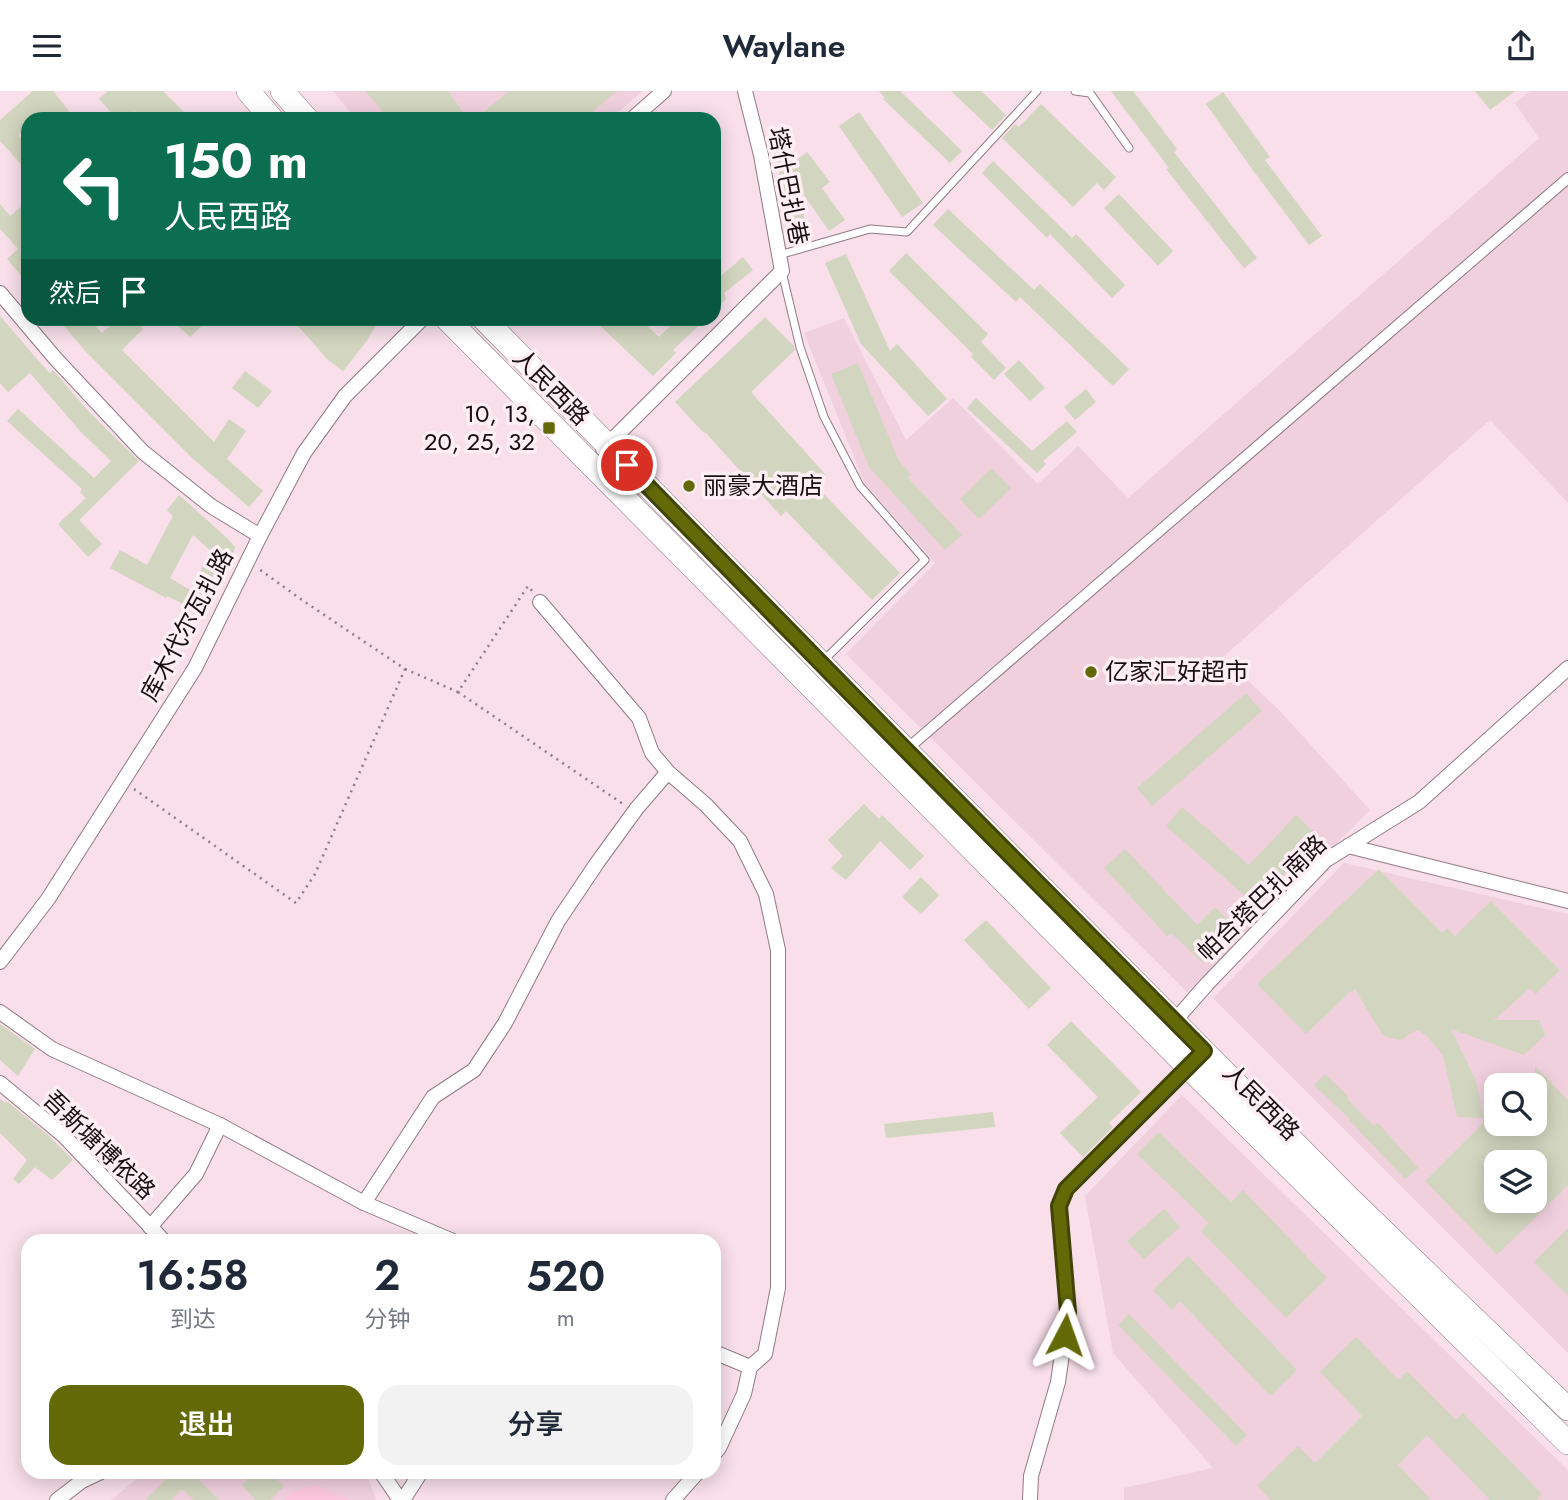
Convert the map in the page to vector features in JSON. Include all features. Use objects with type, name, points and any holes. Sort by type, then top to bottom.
[{"type":"main road","points":[[248,91],[266,112]]},
{"type":"main road","points":[[282,91],[301,112]]},
{"type":"main road","name":"人民西路","points":[[454,326],[589,463],[1167,1029]]},
{"type":"main road","name":"人民西路","points":[[491,326],[906,750],[1167,1029],[1568,1443]]},
{"type":"main road","name":"人民西路","points":[[1196,1059],[1349,1198],[1568,1409]]},
{"type":"street","points":[[640,112],[664,91]]},
{"type":"street","name":"塔什巴扎巷","points":[[589,463],[782,271],[761,155],[745,91]]},
{"type":"street","points":[[906,750],[1568,177]]},
{"type":"street","points":[[0,293],[21,318]]},
{"type":"street","points":[[28,326],[143,452],[211,506],[260,536]]},
{"type":"street","name":"库木代尔瓦扎路","points":[[0,962],[48,899],[195,667],[304,453],[345,396],[415,326]]},
{"type":"street","points":[[540,602],[639,718],[652,753],[668,772],[706,805],[740,841],[766,894],[778,950],[778,1288],[765,1355],[750,1367],[744,1394],[721,1444]]},
{"type":"street","name":"帕合塔巴扎南路","points":[[1167,1029],[1326,860],[1419,802],[1568,668]]},
{"type":"street","points":[[365,1203],[433,1097],[474,1070],[505,1023],[558,921],[634,812],[668,772]]},
{"type":"street","points":[[1348,846],[1568,901]]},
{"type":"street","points":[[0,1012],[52,1049],[220,1125],[365,1203],[437,1234]]},
{"type":"street","points":[[1030,1500],[1031,1476],[1058,1381],[1068,1312],[1059,1206],[1066,1189],[1196,1059]]},
{"type":"street","name":"吾斯塘博依路","points":[[0,1083],[63,1135],[157,1234]]},
{"type":"street","points":[[150,1227],[196,1174],[220,1125]]},
{"type":"street","points":[[721,1355],[750,1367]]},
{"type":"street","points":[[57,1500],[86,1479]]},
{"type":"street","points":[[386,1479],[402,1500],[416,1479]]},
{"type":"street","points":[[673,1500],[692,1479]]},
{"type":"lane","points":[[779,255],[870,229],[906,232],[1037,91]]},
{"type":"lane","points":[[1075,91],[1090,93],[1129,148]]},
{"type":"lane","points":[[782,271],[800,347],[824,417],[860,486],[925,560],[821,663]]},
{"type":"path","points":[[248,561],[405,669],[458,692],[634,812]]},
{"type":"path","points":[[458,692],[527,586],[540,602]]},
{"type":"path","points":[[122,781],[296,903],[314,874],[405,669]]},
{"type":"shaded area","points":[[333,91],[643,91],[618,112],[350,112]]},
{"type":"shaded area","points":[[1530,91],[1568,91],[1568,503],[1490,420],[1223,657],[1279,710],[1370,810],[1188,993],[846,654],[935,563],[865,484],[804,333],[844,318],[906,440],[953,398],[1038,484],[1078,446],[1128,498],[1539,138],[1515,103]]},
{"type":"shaded area","points":[[1344,863],[1568,914],[1568,1353],[1213,998]]},
{"type":"shaded area","points":[[1182,1095],[1568,1470],[1568,1500],[1124,1500],[1124,1488],[1213,1468],[1113,1353],[1085,1196]]},
{"type":"shaded area","points":[[136,1479],[368,1479],[376,1500],[111,1500]]},
{"type":"shaded area","points":[[317,1485],[351,1500],[284,1500],[293,1491]]},
{"type":"building","points":[[33,91],[53,91],[69,111],[21,112],[21,133],[18,135],[21,138],[21,164],[0,141],[0,120]]},
{"type":"building","points":[[108,91],[163,91],[184,112],[111,112],[99,99]]},
{"type":"building","points":[[365,91],[448,91],[463,112],[383,112]]},
{"type":"building","points":[[509,91],[617,91],[592,112],[484,112]]},
{"type":"building","points":[[879,91],[900,91],[962,151],[950,163],[883,99],[885,98]]},
{"type":"building","points":[[951,91],[981,91],[1006,115],[992,130]]},
{"type":"building","points":[[1111,91],[1133,91],[1177,149],[1174,152],[1257,258],[1244,268],[1166,169],[1169,168]]},
{"type":"building","points":[[1475,91],[1515,91],[1490,110]]},
{"type":"building","points":[[1223,92],[1270,157],[1265,160],[1322,236],[1309,245],[1206,104]]},
{"type":"building","points":[[1041,104],[1116,177],[1104,190],[1097,183],[1073,207],[1002,138],[1015,124],[1019,127]]},
{"type":"building","points":[[859,112],[923,203],[902,217],[839,126]]},
{"type":"building","points":[[807,152],[830,182],[822,188],[845,220],[829,231],[799,188],[807,233],[791,236],[776,156],[793,153],[794,162]]},
{"type":"building","points":[[993,161],[1072,238],[1076,234],[1125,285],[1112,298],[1050,234],[1047,238],[982,173]]},
{"type":"building","points":[[1119,194],[1173,251],[1158,266],[1104,208]]},
{"type":"building","points":[[0,204],[10,216],[21,207],[21,276],[7,259],[18,249],[0,229]]},
{"type":"building","points":[[948,209],[1034,290],[1040,284],[1129,369],[1113,386],[1020,297],[1016,302],[933,225]]},
{"type":"building","points":[[906,253],[988,334],[981,342],[1006,368],[994,380],[971,357],[973,354],[889,271]]},
{"type":"building","points":[[846,254],[890,351],[897,344],[947,399],[928,416],[861,344],[825,263]]},
{"type":"building","points":[[743,257],[753,270],[724,293],[726,299],[721,304],[721,276]]},
{"type":"building","points":[[0,316],[49,373],[53,370],[89,412],[139,461],[79,520],[102,544],[88,557],[58,524],[86,498],[80,492],[82,489],[7,421],[18,409],[94,478],[111,461],[81,432],[30,373],[8,392],[0,383]]},
{"type":"building","points":[[765,317],[795,350],[751,392],[826,475],[815,485],[900,573],[872,600],[786,511],[781,516],[675,402]]},
{"type":"building","points":[[64,326],[96,326],[102,333],[110,326],[140,326],[143,329],[122,350],[214,442],[229,419],[246,431],[227,459],[263,491],[249,507],[191,457],[87,353]]},
{"type":"building","points":[[178,326],[202,326],[190,337]]},
{"type":"building","points":[[298,326],[376,326],[343,371],[327,359]]},
{"type":"building","points":[[600,326],[647,326],[659,337],[670,326],[699,326],[673,350],[676,353],[653,376]]},
{"type":"building","points":[[1019,360],[1045,388],[1030,401],[1004,374]]},
{"type":"building","points":[[858,363],[898,459],[911,475],[908,478],[962,535],[945,550],[869,467],[831,374]]},
{"type":"building","points":[[245,371],[272,391],[258,408],[232,388]]},
{"type":"building","points":[[1086,389],[1096,402],[1075,420],[1064,407]]},
{"type":"building","points":[[976,398],[1032,451],[1067,421],[1077,432],[1043,461],[1046,464],[1037,473],[967,408]]},
{"type":"building","points":[[991,468],[1011,488],[979,519],[960,499]]},
{"type":"building","points":[[179,495],[235,547],[230,565],[205,615],[110,568],[120,550],[147,565],[173,516],[167,510]],"holes":[[[193,535],[211,551],[190,590],[170,578]]]},
{"type":"building","points":[[1246,693],[1262,711],[1152,806],[1137,788]]},
{"type":"building","points":[[864,804],[879,819],[882,815],[924,856],[910,870],[880,841],[846,880],[831,868],[843,856],[828,840]]},
{"type":"building","points":[[1182,807],[1249,865],[1296,815],[1319,837],[1255,905],[1166,826]]},
{"type":"building","points":[[1125,849],[1197,925],[1215,907],[1236,927],[1203,963],[1171,933],[1167,936],[1104,868]]},
{"type":"building","points":[[1379,869],[1442,933],[1447,928],[1455,936],[1491,901],[1560,970],[1536,994],[1530,988],[1494,1020],[1539,1020],[1545,1035],[1524,1055],[1451,1029],[1476,1081],[1484,1118],[1457,1117],[1443,1055],[1427,1036],[1418,1030],[1402,1040],[1385,1037],[1355,989],[1306,1034],[1257,984]]},
{"type":"building","points":[[921,877],[939,895],[921,914],[902,897]]},
{"type":"building","points":[[986,920],[1051,988],[1029,1009],[964,940]]},
{"type":"building","points":[[1071,1021],[1141,1092],[1109,1123],[1113,1127],[1083,1157],[1060,1133],[1098,1097],[1047,1045]]},
{"type":"building","points":[[0,1024],[35,1049],[18,1076],[0,1060]]},
{"type":"building","points":[[1325,1074],[1374,1126],[1378,1123],[1418,1168],[1405,1179],[1350,1119],[1314,1085]]},
{"type":"building","points":[[1547,1078],[1568,1100],[1568,1185],[1547,1206],[1547,1150],[1484,1150],[1484,1213],[1540,1213],[1497,1255],[1425,1181],[1484,1122],[1484,1136],[1547,1136]]},
{"type":"building","points":[[0,1099],[9,1103],[49,1136],[73,1160],[52,1180],[35,1167],[19,1184],[13,1179],[27,1160],[0,1133]]},
{"type":"building","points":[[993,1112],[995,1127],[886,1138],[884,1124]]},
{"type":"building","points":[[1158,1132],[1231,1202],[1243,1190],[1327,1278],[1286,1318],[1201,1231],[1209,1223],[1137,1154]]},
{"type":"building","points":[[1164,1209],[1180,1227],[1144,1259],[1127,1241]]},
{"type":"building","points":[[1568,1228],[1568,1296],[1534,1262]]},
{"type":"building","points":[[1188,1256],[1297,1370],[1270,1396],[1180,1301],[1172,1310],[1153,1290]]},
{"type":"building","points":[[1129,1314],[1247,1435],[1236,1446],[1118,1325]]},
{"type":"building","points":[[1356,1337],[1398,1380],[1407,1371],[1456,1420],[1463,1413],[1542,1494],[1536,1500],[1490,1500],[1427,1435],[1398,1465],[1431,1500],[1271,1500],[1257,1486],[1298,1446],[1315,1463],[1362,1416],[1320,1372]]},
{"type":"building","points":[[166,1479],[198,1479],[219,1500],[193,1500],[182,1489],[171,1500],[145,1500]]},
{"type":"building","points":[[277,1479],[284,1486],[270,1500],[256,1500],[242,1485],[247,1480]]},
{"type":"place","name":"10, 13, 20, 25, 32","points":[[549,428]]},
{"type":"place","name":"丽豪大酒店","points":[[689,486]]},
{"type":"place","name":"亿家汇好超市","points":[[1091,672]]},
{"type":"route","points":[[627,465],[1204,1051],[1066,1189],[1059,1206],[1068,1312],[1065,1335]]}]
